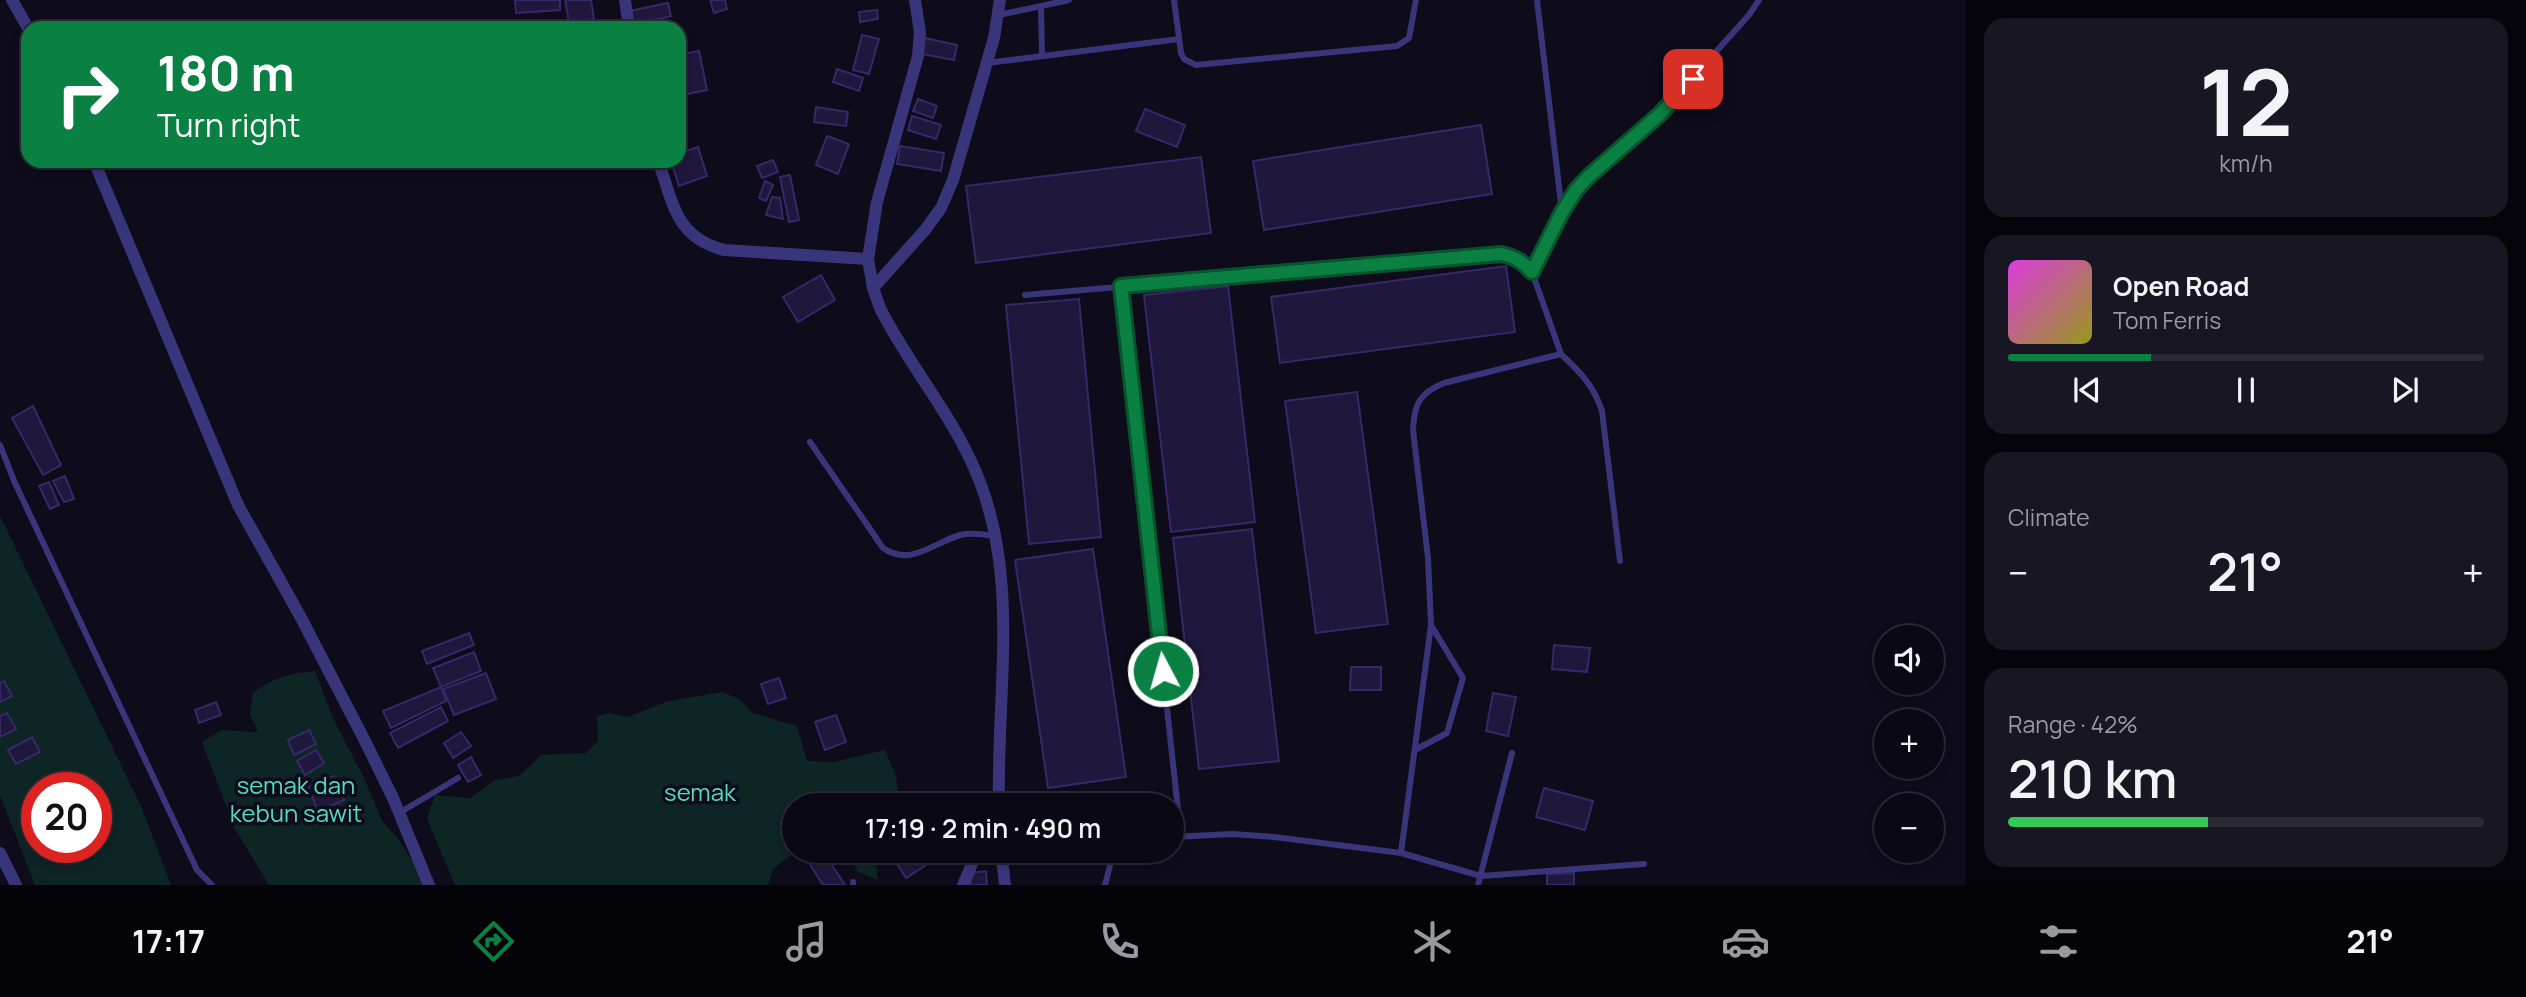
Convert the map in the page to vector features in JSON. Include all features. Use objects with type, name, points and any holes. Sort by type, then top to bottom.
[{"type":"street","points":[[12,0],[24,21]]},
{"type":"street","points":[[625,0],[628,21]]},
{"type":"street","points":[[915,0],[920,32],[918,56],[877,202],[868,260],[873,288],[891,329],[970,459],[991,514],[1000,563],[1004,619],[998,793]]},
{"type":"street","points":[[873,288],[941,208],[953,180],[999,15],[1000,0]]},
{"type":"street","points":[[97,168],[238,505],[322,658],[398,813],[429,885]]},
{"type":"street","points":[[662,168],[684,229],[709,246],[724,250],[868,260]]},
{"type":"street","points":[[0,853],[16,885]]},
{"type":"street","points":[[963,885],[972,863]]},
{"type":"street","points":[[1003,863],[1005,885]]},
{"type":"lane","points":[[999,15],[1069,0]]},
{"type":"lane","points":[[1174,0],[1184,59],[1196,65],[1397,46],[1409,38],[1416,0]]},
{"type":"lane","points":[[1537,0],[1562,212]]},
{"type":"lane","points":[[1532,272],[1562,212],[1588,177],[1660,114],[1749,15],[1759,0]]},
{"type":"lane","points":[[1041,6],[1042,55]]},
{"type":"lane","points":[[986,63],[1179,38]]},
{"type":"lane","points":[[1025,295],[1501,254],[1513,256],[1532,272],[1561,354],[1586,377],[1597,395],[1602,411],[1620,561]]},
{"type":"lane","points":[[1121,286],[1176,793]]},
{"type":"lane","points":[[1401,853],[1431,625],[1428,558],[1413,430],[1414,413],[1419,401],[1429,389],[1561,354]]},
{"type":"lane","points":[[810,442],[883,548],[891,554],[909,556],[967,534],[996,536]]},
{"type":"lane","points":[[0,445],[15,483],[197,870],[212,885]]},
{"type":"lane","points":[[1415,750],[1447,733],[1463,682],[1458,666],[1431,625]]},
{"type":"lane","points":[[1478,885],[1512,752]]},
{"type":"lane","points":[[398,813],[458,778]]},
{"type":"lane","points":[[1184,837],[1231,834],[1274,837],[1401,853],[1481,876],[1644,864]]},
{"type":"lane","points":[[1104,885],[1110,863]]},
{"type":"green space","points":[[0,516],[141,806],[171,885],[35,885],[26,863],[112,863],[112,772],[21,772],[21,849],[0,795]]},
{"type":"green space","name":"semak dan kebun sawit","points":[[315,671],[333,718],[365,780],[382,821],[395,835],[429,885],[269,885],[234,827],[202,742],[221,730],[258,732],[250,714],[253,693],[282,677]]},
{"type":"green space","name":"semak","points":[[722,692],[739,699],[753,713],[797,726],[807,761],[833,762],[885,750],[896,776],[898,790],[892,793],[782,793],[782,862],[773,869],[768,885],[455,885],[427,819],[435,795],[470,798],[495,780],[519,776],[541,755],[586,753],[598,741],[597,716],[609,713],[628,717],[668,701]]},
{"type":"green space","points":[[853,863],[876,863],[878,880],[858,872]]},
{"type":"building","points":[[515,0],[560,0],[560,10],[516,13]]},
{"type":"building","points":[[565,0],[591,0],[594,19],[569,21]]},
{"type":"building","points":[[710,0],[725,0],[727,9],[714,13]]},
{"type":"building","points":[[668,3],[671,16],[650,21],[632,21],[629,11]]},
{"type":"building","points":[[877,10],[878,19],[860,22],[859,12]]},
{"type":"building","points":[[862,35],[879,39],[869,74],[853,70]]},
{"type":"building","points":[[925,38],[957,45],[954,60],[922,54]]},
{"type":"building","points":[[699,51],[707,90],[686,94],[686,54]]},
{"type":"building","points":[[837,69],[863,78],[859,91],[833,82]]},
{"type":"building","points":[[918,99],[937,106],[933,118],[913,111]]},
{"type":"building","points":[[816,107],[848,112],[846,126],[814,122]]},
{"type":"building","points":[[1145,109],[1185,125],[1177,147],[1136,131]]},
{"type":"building","points":[[912,116],[941,125],[936,139],[908,130]]},
{"type":"building","points":[[1481,125],[1492,194],[1264,230],[1253,161]]},
{"type":"building","points":[[827,136],[849,144],[838,174],[816,165]]},
{"type":"building","points":[[900,146],[944,153],[941,171],[897,164]]},
{"type":"building","points":[[698,147],[707,176],[679,186],[673,168],[686,168],[686,151]]},
{"type":"building","points":[[1201,157],[1211,233],[976,263],[966,186]]},
{"type":"building","points":[[773,160],[778,172],[762,178],[757,166]]},
{"type":"building","points":[[790,175],[799,220],[789,222],[780,177]]},
{"type":"building","points":[[765,181],[773,185],[766,201],[759,198]]},
{"type":"building","points":[[772,197],[780,198],[783,219],[766,215]]},
{"type":"building","points":[[1506,266],[1515,332],[1280,363],[1271,297]]},
{"type":"building","points":[[821,275],[835,300],[798,322],[783,297]]},
{"type":"building","points":[[1228,286],[1255,522],[1171,532],[1144,295]]},
{"type":"building","points":[[1079,299],[1101,537],[1029,544],[1006,305]]},
{"type":"building","points":[[1357,392],[1388,624],[1316,633],[1285,401]]},
{"type":"building","points":[[33,406],[61,465],[43,475],[12,418]]},
{"type":"building","points":[[65,476],[74,499],[64,502],[53,481]]},
{"type":"building","points":[[49,482],[59,505],[50,509],[39,486]]},
{"type":"building","points":[[1252,529],[1279,761],[1199,769],[1173,538]]},
{"type":"building","points":[[1093,549],[1126,777],[1048,788],[1015,560]]},
{"type":"building","points":[[469,633],[474,645],[427,664],[422,651]]},
{"type":"building","points":[[1554,645],[1590,648],[1587,672],[1552,669]]},
{"type":"building","points":[[474,652],[481,671],[441,687],[433,668]]},
{"type":"building","points":[[1351,667],[1381,667],[1381,690],[1350,690]]},
{"type":"building","points":[[486,673],[496,699],[454,715],[443,689]]},
{"type":"building","points":[[779,678],[786,698],[768,704],[761,684]]},
{"type":"building","points":[[4,681],[12,696],[0,702],[0,683]]},
{"type":"building","points":[[441,687],[446,701],[391,728],[383,711]]},
{"type":"building","points":[[1493,693],[1516,697],[1508,736],[1486,731]]},
{"type":"building","points":[[216,702],[221,715],[199,723],[195,710]]},
{"type":"building","points":[[441,707],[448,721],[398,748],[390,733]]},
{"type":"building","points":[[7,713],[16,729],[0,737],[0,716]]},
{"type":"building","points":[[836,715],[846,742],[825,750],[815,722]]},
{"type":"building","points":[[309,730],[316,744],[294,755],[288,740]]},
{"type":"building","points":[[461,732],[471,746],[453,758],[444,743]]},
{"type":"building","points":[[32,737],[40,752],[16,764],[8,750]]},
{"type":"building","points":[[316,750],[324,763],[305,775],[297,761]]},
{"type":"building","points":[[471,757],[481,775],[468,782],[458,765]]},
{"type":"building","points":[[334,776],[344,800],[318,811],[308,787]]},
{"type":"building","points":[[1544,788],[1593,801],[1585,830],[1536,817]]},
{"type":"building","points":[[809,863],[831,863],[845,885],[823,885]]},
{"type":"building","points":[[896,863],[925,863],[926,865],[906,878]]},
{"type":"building","points":[[986,871],[987,885],[971,885],[969,873]]},
{"type":"building","points":[[1574,873],[1574,885],[1547,885],[1547,874]]},
{"type":"route","points":[[1163,671],[1121,286],[1501,254],[1513,256],[1532,272],[1576,190],[1660,114],[1693,79]]}]
